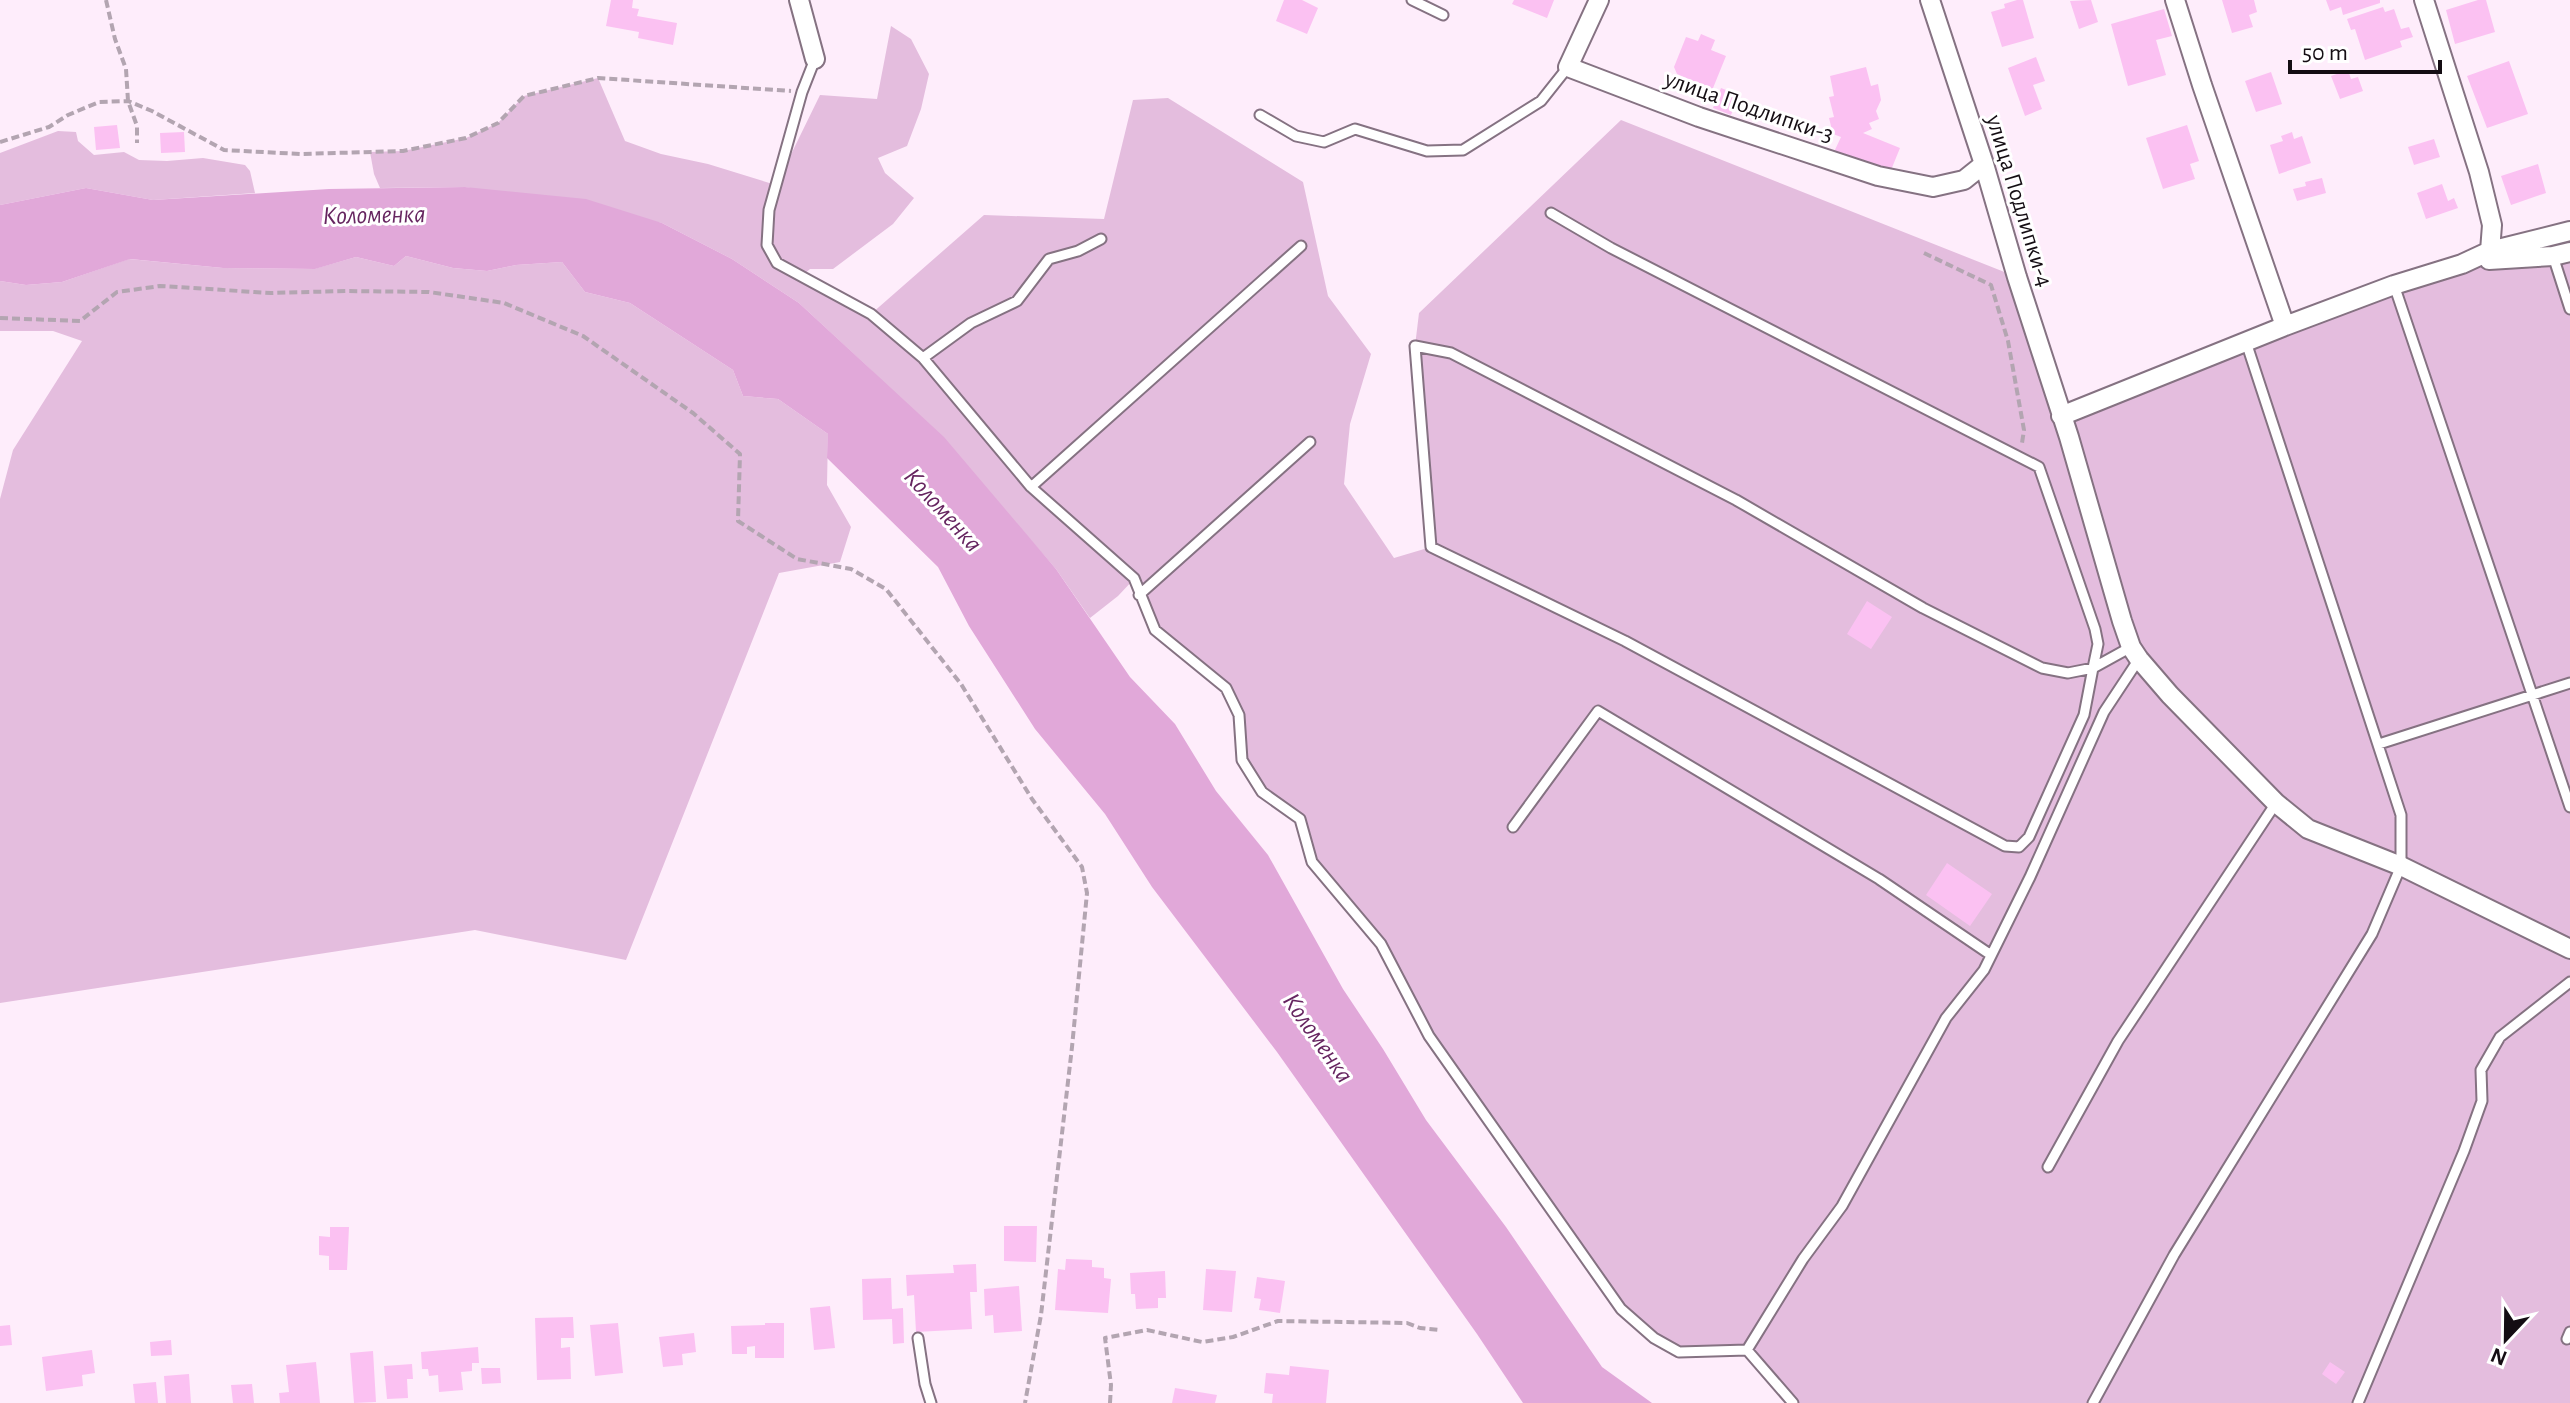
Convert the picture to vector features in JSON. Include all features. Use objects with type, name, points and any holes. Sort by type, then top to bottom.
[{"type":"street","points":[[799,0],[815,59]]},
{"type":"street","points":[[1568,67],[1599,0]]},
{"type":"street","name":"улица Подлипки-4","points":[[1930,0],[2069,437],[2104,565],[2135,653]]},
{"type":"street","points":[[2175,0],[2285,326]]},
{"type":"street","points":[[2424,0],[2479,172],[2492,225],[2490,251]]},
{"type":"street","name":"улица Подлипки-3","points":[[1568,67],[1699,117],[1878,176],[1933,187],[1964,180],[1984,164]]},
{"type":"street","points":[[2061,416],[2394,285],[2490,251],[2570,231]]},
{"type":"street","points":[[2468,261],[2562,254]]},
{"type":"street","points":[[2135,653],[2170,695],[2276,803],[2308,829],[2401,866],[2570,949]]},
{"type":"lane","points":[[1412,0],[1443,15]]},
{"type":"lane","points":[[815,59],[802,92],[769,210],[767,245],[777,263],[871,314],[923,358],[1031,487],[1134,578],[1155,630],[1226,688],[1239,715],[1242,760],[1262,792],[1300,819],[1312,862],[1381,944],[1429,1036],[1621,1309],[1654,1338],[1679,1352],[1747,1350]]},
{"type":"lane","points":[[1260,115],[1296,136],[1324,142],[1355,129],[1427,151],[1463,150],[1541,101],[1568,67]]},
{"type":"lane","points":[[1551,213],[1611,248],[2039,467],[2098,644],[2093,668],[2084,715],[2029,837],[2019,847],[2005,846],[1625,641],[1431,547],[1415,346],[1451,353],[1736,500],[1923,608],[2042,668],[2068,673],[2093,668],[2135,653]]},
{"type":"lane","points":[[923,358],[971,323],[1017,301],[1049,259],[1078,251],[1101,239]]},
{"type":"lane","points":[[1031,487],[1301,246]]},
{"type":"lane","points":[[2562,254],[2570,309]]},
{"type":"lane","points":[[2394,285],[2570,807]]},
{"type":"lane","points":[[2093,1403],[2174,1255],[2372,934],[2401,866],[2401,815],[2246,342]]},
{"type":"lane","points":[[1139,595],[1310,442]]},
{"type":"lane","points":[[1747,1350],[1803,1259],[1842,1206],[1946,1018],[1984,970],[2030,877],[2104,712],[2135,653]]},
{"type":"lane","points":[[2379,744],[2570,683]]},
{"type":"lane","points":[[1513,827],[1598,711],[1879,879],[1991,955]]},
{"type":"lane","points":[[2048,1167],[2118,1041],[2276,803]]},
{"type":"lane","points":[[2358,1403],[2464,1151],[2482,1101],[2481,1070],[2500,1037],[2570,982]]},
{"type":"lane","points":[[918,1338],[931,1403]]},
{"type":"lane","points":[[1747,1350],[1793,1403]]},
{"type":"path","points":[[106,0],[126,69],[128,101],[137,126],[137,143]]},
{"type":"path","points":[[0,142],[49,127],[99,102],[128,101],[224,150],[301,154],[403,151],[466,138],[498,123],[524,96],[598,78],[802,92]]},
{"type":"path","points":[[1924,253],[1991,285],[2008,341],[2024,430],[2020,457]]},
{"type":"path","points":[[0,318],[80,321],[117,292],[160,286],[271,293],[429,292],[504,303],[583,336],[693,413],[740,454],[738,521],[797,559],[851,569],[886,589],[961,684],[1032,799],[1082,867],[1087,893],[1041,1315],[1025,1403]]},
{"type":"path","points":[[1110,1403],[1105,1338],[1147,1330],[1202,1342],[1233,1337],[1278,1321],[1407,1323],[1440,1330]]},
{"type":"shaded area","points":[[891,26],[911,39],[929,74],[921,109],[907,146],[878,158],[885,173],[914,198],[893,224],[833,269],[810,269],[802,276],[871,314],[984,215],[1104,219],[1133,100],[1168,98],[1303,182],[1328,296],[1371,354],[1350,424],[1344,484],[1394,558],[1431,547],[1415,346],[1419,313],[1621,120],[2017,277],[2061,416],[2285,326],[2570,231],[2570,1403],[1793,1403],[1747,1350],[1679,1352],[1621,1309],[1429,1036],[1381,944],[1312,862],[1300,819],[1262,792],[1242,760],[1239,715],[1226,688],[1155,630],[1134,579],[1090,618],[1056,569],[1022,530],[869,368],[799,303],[732,259],[662,223],[465,187],[380,188],[374,174],[370,152],[403,151],[466,138],[498,123],[524,96],[598,78],[625,141],[661,154],[708,164],[776,185],[820,95],[877,99]]},
{"type":"shaded area","points":[[58,131],[76,132],[78,141],[94,155],[124,152],[139,160],[203,158],[245,165],[250,171],[255,193],[153,200],[86,188],[0,205],[0,153]]},
{"type":"shaded area","points":[[406,256],[453,268],[487,271],[516,265],[562,262],[585,292],[630,303],[733,370],[743,396],[778,399],[828,434],[827,485],[851,527],[840,562],[779,573],[626,960],[475,930],[0,1003],[0,499],[13,450],[82,341],[53,331],[0,331],[0,281],[26,285],[62,282],[129,259],[223,268],[314,269],[356,257],[394,266]]},
{"type":"water","name":"Коломенка","points":[[465,187],[586,199],[662,223],[732,259],[799,303],[944,437],[1056,569],[1130,677],[1175,724],[1216,791],[1268,855],[1343,989],[1426,1120],[1506,1227],[1602,1367],[1652,1403],[1523,1403],[1277,1052],[1152,887],[1105,814],[1035,729],[969,626],[938,567],[827,458],[828,434],[778,399],[743,396],[733,370],[630,303],[585,292],[562,262],[516,265],[487,271],[453,268],[406,256],[394,266],[356,257],[315,269],[223,268],[130,259],[62,282],[26,285],[0,281],[0,205],[86,188],[153,200],[329,189]]},
{"type":"building","points":[[611,0],[633,0],[632,8],[639,9],[637,16],[677,23],[673,45],[638,38],[639,32],[606,26]]},
{"type":"building","points":[[1284,0],[1302,0],[1318,8],[1307,34],[1276,21]]},
{"type":"building","points":[[1514,0],[1554,0],[1547,18],[1512,4]]},
{"type":"building","points":[[2023,0],[2034,38],[2002,47],[1991,12]]},
{"type":"building","points":[[2091,0],[2098,22],[2079,29],[2070,1]]},
{"type":"building","points":[[2222,0],[2254,0],[2257,12],[2249,15],[2253,27],[2232,33]]},
{"type":"building","points":[[2326,0],[2380,0],[2380,3],[2343,15],[2341,7],[2330,11]]},
{"type":"building","points":[[2486,0],[2495,32],[2455,44],[2446,10]]},
{"type":"building","points":[[2383,7],[2385,12],[2394,9],[2401,29],[2409,27],[2413,37],[2400,41],[2402,47],[2365,60],[2355,29],[2351,30],[2347,19]]},
{"type":"building","points":[[2164,9],[2172,36],[2156,40],[2166,75],[2128,86],[2111,24]]},
{"type":"building","points":[[1701,34],[1715,40],[1711,50],[1726,56],[1711,93],[1677,74],[1674,67],[1686,37],[1698,41]]},
{"type":"building","points":[[2036,57],[2045,81],[2033,85],[2042,109],[2025,116],[2008,68]]},
{"type":"building","points":[[2509,61],[2528,114],[2487,128],[2467,76]]},
{"type":"building","points":[[1866,67],[1871,86],[1878,84],[1881,100],[1876,111],[1879,119],[1869,123],[1872,129],[1863,133],[1900,148],[1889,175],[1834,152],[1841,137],[1833,134],[1829,118],[1834,117],[1829,97],[1834,96],[1830,76]]},
{"type":"building","points":[[2348,70],[2351,79],[2358,77],[2363,91],[2340,99],[2331,76]]},
{"type":"building","points":[[2271,72],[2282,104],[2256,112],[2245,81]]},
{"type":"building","points":[[1721,88],[1739,95],[1731,115],[1713,108]]},
{"type":"building","points":[[117,125],[120,148],[96,150],[94,127]]},
{"type":"building","points":[[2187,125],[2199,161],[2190,164],[2195,179],[2163,189],[2146,138]]},
{"type":"building","points":[[184,132],[185,152],[161,153],[160,133]]},
{"type":"building","points":[[2292,132],[2294,139],[2302,136],[2311,163],[2279,174],[2270,145],[2283,141],[2281,136]]},
{"type":"building","points":[[2434,139],[2440,157],[2414,165],[2408,147]]},
{"type":"building","points":[[2538,164],[2546,193],[2511,205],[2501,176]]},
{"type":"building","points":[[2322,178],[2326,193],[2297,201],[2293,189]]},
{"type":"building","points":[[2442,184],[2448,201],[2454,198],[2458,208],[2426,219],[2417,193]]},
{"type":"building","points":[[1867,601],[1892,617],[1871,649],[1847,634]]},
{"type":"building","points":[[1947,863],[1992,894],[1970,926],[1926,895]]},
{"type":"building","points":[[1004,1226],[1037,1226],[1036,1262],[1004,1261]]},
{"type":"building","points":[[330,1227],[349,1227],[347,1270],[329,1270],[329,1256],[319,1255],[319,1236],[330,1237]]},
{"type":"building","points":[[1066,1259],[1092,1260],[1092,1267],[1104,1268],[1104,1278],[1111,1279],[1108,1313],[1055,1310],[1058,1269],[1065,1270]]},
{"type":"building","points":[[976,1264],[977,1292],[970,1292],[972,1329],[916,1332],[914,1295],[907,1296],[906,1275],[954,1273],[953,1265]]},
{"type":"building","points":[[1206,1269],[1236,1271],[1232,1312],[1203,1310]]},
{"type":"building","points":[[1165,1271],[1166,1298],[1158,1298],[1158,1308],[1136,1309],[1135,1294],[1131,1294],[1130,1273]]},
{"type":"building","points":[[1257,1277],[1285,1281],[1280,1313],[1259,1310],[1261,1299],[1254,1298]]},
{"type":"building","points":[[891,1278],[892,1309],[903,1308],[904,1343],[893,1344],[892,1319],[863,1320],[862,1279]]},
{"type":"building","points":[[1019,1286],[1022,1331],[994,1333],[993,1315],[985,1316],[984,1289]]},
{"type":"building","points":[[830,1306],[835,1348],[814,1350],[810,1308]]},
{"type":"building","points":[[573,1317],[574,1338],[561,1338],[561,1348],[570,1347],[571,1379],[537,1380],[535,1318]]},
{"type":"building","points":[[618,1323],[623,1373],[595,1376],[590,1325]]},
{"type":"building","points":[[784,1323],[784,1358],[755,1358],[755,1346],[747,1347],[747,1354],[732,1354],[731,1326]]},
{"type":"building","points":[[10,1325],[12,1345],[0,1346],[0,1326]]},
{"type":"building","points":[[694,1333],[696,1352],[682,1354],[683,1365],[663,1367],[659,1337]]},
{"type":"building","points":[[171,1340],[172,1355],[151,1356],[150,1342]]},
{"type":"building","points":[[478,1347],[479,1363],[472,1363],[472,1371],[461,1372],[463,1390],[439,1392],[438,1375],[429,1376],[428,1369],[422,1369],[421,1352]]},
{"type":"building","points":[[92,1350],[95,1373],[82,1375],[83,1386],[46,1391],[42,1357]]},
{"type":"building","points":[[373,1351],[376,1402],[354,1403],[350,1353]]},
{"type":"building","points":[[316,1362],[320,1403],[280,1403],[279,1393],[289,1392],[286,1365]]},
{"type":"building","points":[[2330,1362],[2345,1372],[2336,1384],[2322,1374]]},
{"type":"building","points":[[412,1364],[413,1379],[407,1379],[408,1398],[387,1399],[384,1366]]},
{"type":"building","points":[[1290,1366],[1329,1370],[1326,1403],[1272,1403],[1273,1394],[1264,1393],[1266,1373],[1289,1375]]},
{"type":"building","points":[[481,1368],[500,1368],[501,1383],[482,1384]]},
{"type":"building","points":[[189,1374],[191,1403],[166,1403],[164,1376]]},
{"type":"building","points":[[156,1382],[158,1403],[135,1403],[133,1384]]},
{"type":"building","points":[[252,1384],[254,1403],[233,1403],[231,1385]]},
{"type":"building","points":[[1175,1388],[1217,1395],[1215,1403],[1172,1403]]}]
